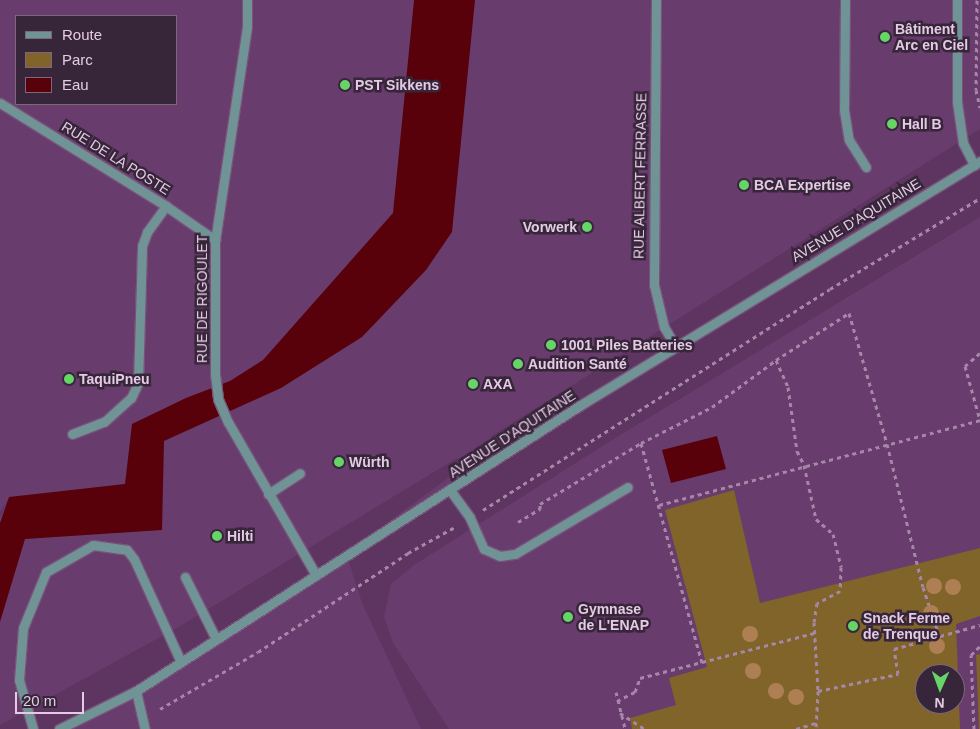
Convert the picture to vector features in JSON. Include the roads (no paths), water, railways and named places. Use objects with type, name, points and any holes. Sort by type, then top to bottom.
[{"type":"street","name":"RUE DE RIGOULET","points":[[248,0],[247,27],[215,240],[215,374],[218,399],[228,422],[316,575]]},
{"type":"street","name":"RUE ALBERT FERRASSE","points":[[656,0],[654,285],[664,327],[676,347]]},
{"type":"street","points":[[845,0],[844,110],[849,140],[866,167]]},
{"type":"street","points":[[957,0],[957,102],[963,143],[977,163]]},
{"type":"street","name":"RUE DE LA POSTE","points":[[0,103],[166,206],[215,240]]},
{"type":"street","name":"AVENUE D'AQUITAINE","points":[[59,729],[136,690],[676,347],[977,163]]},
{"type":"street","points":[[72,434],[104,422],[131,398],[138,383],[142,246],[147,232],[166,206]]},
{"type":"street","points":[[268,494],[300,473]]},
{"type":"street","points":[[450,490],[470,518],[484,549],[491,554],[515,554],[628,488]]},
{"type":"street","points":[[33,729],[19,680],[23,628],[46,572],[93,545],[127,550],[134,559],[181,662]]},
{"type":"street","points":[[185,577],[216,639]]},
{"type":"street","points":[[136,690],[145,729]]},
{"type":"water","points":[[414,0],[475,0],[452,232],[426,270],[362,337],[281,388],[164,441],[162,530],[25,539],[0,622],[0,523],[9,497],[125,484],[132,424],[186,398],[230,381],[263,360],[393,213]]},
{"type":"water","points":[[717,436],[726,469],[671,483],[662,450]]},
{"type":"place","name":"Bâtiment Arc en Ciel","points":[[885,37]]},
{"type":"place","name":"PST Sikkens","points":[[345,85]]},
{"type":"place","name":"Hall B","points":[[892,124]]},
{"type":"place","name":"BCA Expertise","points":[[744,185]]},
{"type":"place","name":"Vorwerk","points":[[587,227]]},
{"type":"place","name":"1001 Piles Batteries","points":[[551,345]]},
{"type":"place","name":"Audition Santé","points":[[518,364]]},
{"type":"place","name":"TaquiPneu","points":[[69,379]]},
{"type":"place","name":"AXA","points":[[473,384]]},
{"type":"place","name":"Würth","points":[[339,462]]},
{"type":"place","name":"Hilti","points":[[217,536]]},
{"type":"place","name":"Gymnase de L'ENAP","points":[[568,617]]},
{"type":"place","name":"Snack Ferme de Trenque","points":[[853,626]]}]
